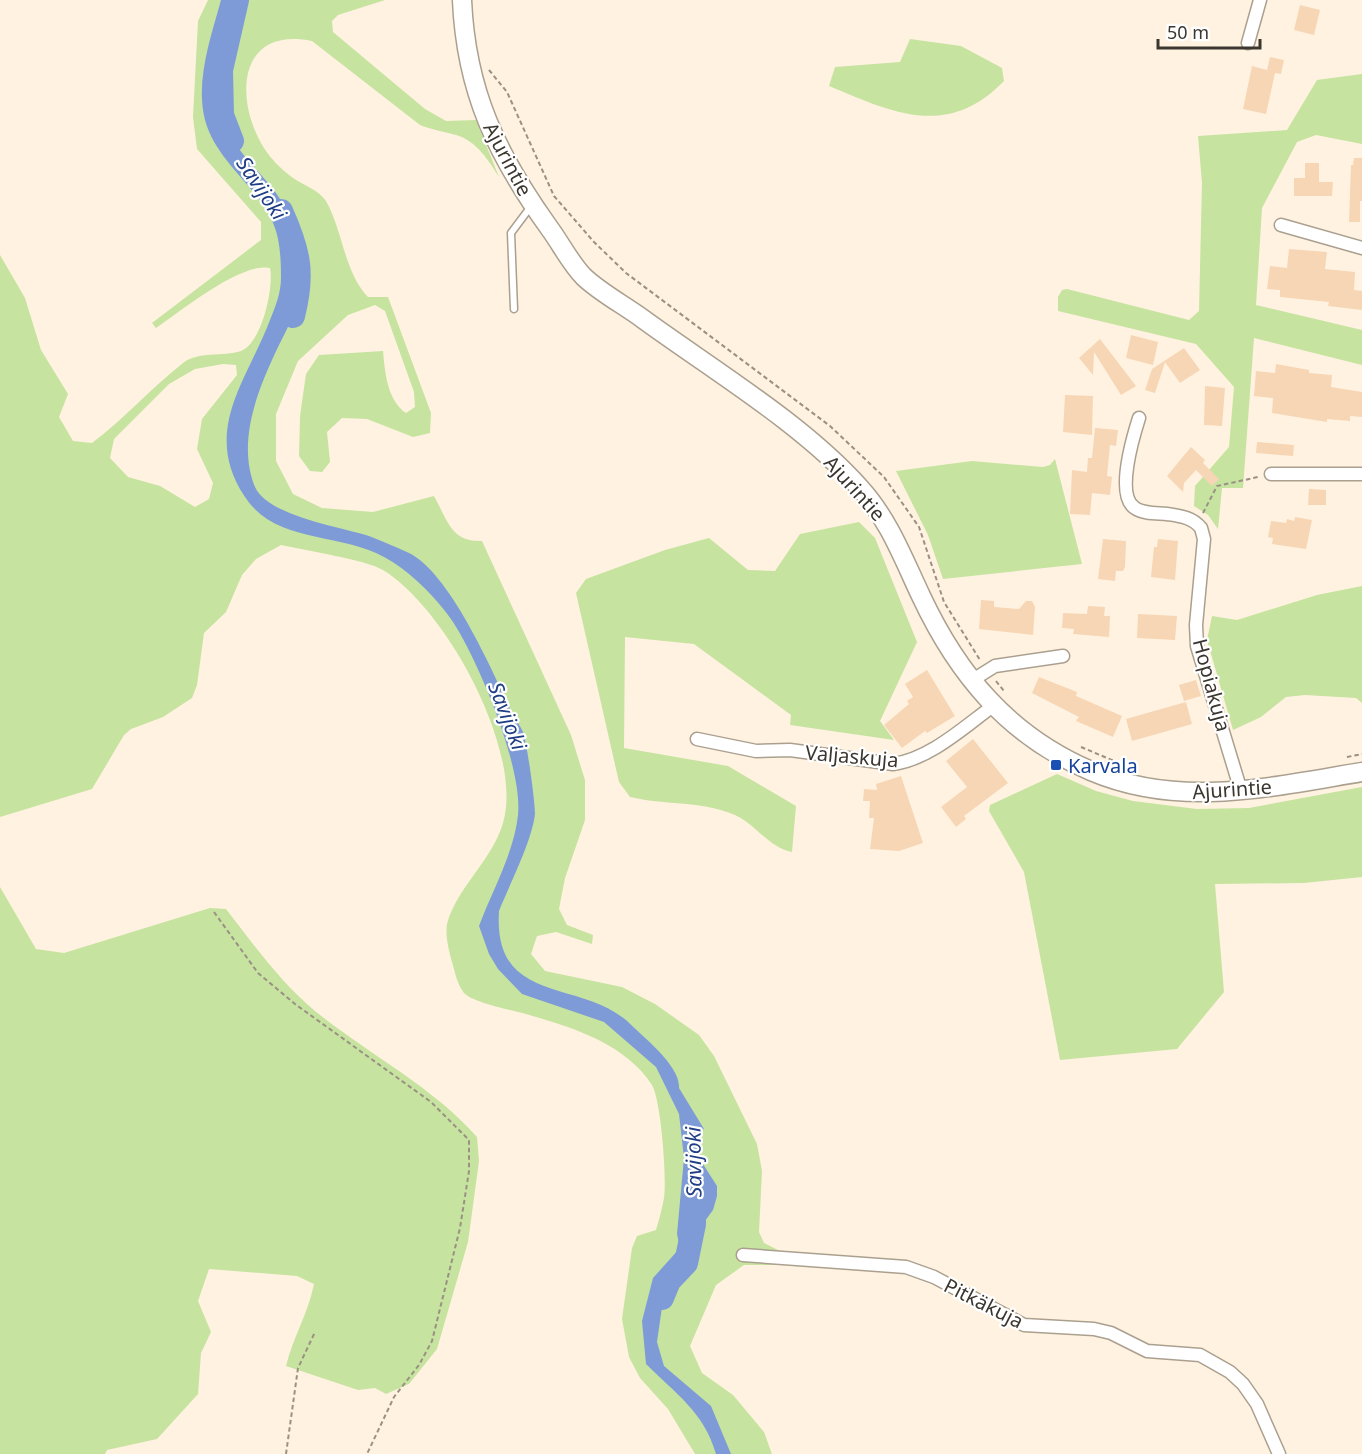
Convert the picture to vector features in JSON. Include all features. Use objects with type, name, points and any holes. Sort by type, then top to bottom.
[{"type":"street","name":"Ajurintie","points":[[462,0],[463,23],[475,92],[501,153],[532,204],[583,276],[796,430],[836,462],[882,514],[939,632],[971,681],[993,706],[1033,738],[1091,771],[1133,785],[1180,792],[1225,794],[1362,772]]},
{"type":"street","points":[[1248,43],[1260,0]]},
{"type":"street","points":[[1281,225],[1362,248]]},
{"type":"street","points":[[1139,418],[1129,455],[1126,486],[1130,504],[1140,511],[1184,517],[1198,523]]},
{"type":"street","points":[[1271,474],[1362,474]]},
{"type":"street","name":"Hopiakuja","points":[[1198,523],[1204,539],[1196,625],[1197,646],[1241,791]]},
{"type":"street","points":[[971,681],[995,666],[1063,656]]},
{"type":"street","name":"Valjaskuja","points":[[697,740],[756,751],[790,750],[900,763],[927,752],[993,706]]},
{"type":"street","name":"Pitkäkuja","points":[[743,1255],[906,1268],[934,1277],[1024,1325],[1094,1329],[1112,1333],[1147,1351],[1200,1355],[1223,1367],[1243,1384],[1257,1404],[1279,1454]]},
{"type":"lane","points":[[514,309],[511,233],[532,204]]},
{"type":"path","points":[[1198,523],[1217,486],[1271,474]]},
{"type":"path","points":[[214,912],[258,973],[295,1004],[431,1102],[469,1140],[469,1171],[460,1228],[432,1341],[419,1365],[394,1397],[368,1454]]},
{"type":"path","points":[[286,1454],[298,1368],[315,1332]]},
{"type":"green space","points":[[208,0],[385,0],[338,15],[332,21],[333,32],[425,109],[446,121],[476,120],[499,177],[476,146],[456,135],[420,125],[312,41],[287,39],[269,45],[256,56],[249,71],[246,89],[248,109],[254,129],[264,148],[285,172],[311,188],[326,201],[360,287],[368,297],[388,297],[431,413],[430,433],[413,437],[367,419],[342,418],[327,432],[330,462],[322,472],[310,471],[299,456],[300,416],[306,374],[319,355],[383,351],[388,385],[395,401],[406,413],[415,407],[414,392],[385,311],[375,305],[348,315],[298,361],[276,414],[276,461],[293,494],[322,508],[373,512],[434,496],[447,521],[457,534],[463,538],[482,541],[571,735],[585,780],[585,820],[565,878],[559,909],[567,925],[593,935],[592,944],[556,932],[537,936],[531,954],[545,971],[622,987],[655,1004],[699,1035],[714,1056],[757,1144],[762,1171],[759,1232],[764,1243],[786,1254],[786,1265],[744,1265],[716,1285],[690,1346],[702,1373],[733,1395],[764,1432],[772,1454],[695,1454],[668,1409],[640,1378],[629,1357],[622,1319],[632,1248],[637,1236],[656,1230],[664,1198],[665,1174],[662,1140],[658,1106],[652,1085],[641,1070],[627,1058],[596,1039],[561,1025],[476,1000],[464,993],[458,982],[448,943],[447,924],[461,894],[489,853],[503,824],[506,807],[505,777],[498,745],[486,710],[470,675],[451,642],[406,588],[375,566],[281,545],[256,559],[242,575],[226,612],[204,633],[197,685],[192,698],[163,717],[131,729],[124,735],[92,789],[0,817],[0,255],[25,298],[41,350],[68,394],[59,417],[73,441],[92,443],[189,359],[241,351],[255,337],[265,314],[270,288],[270,268],[258,268],[243,272],[212,289],[156,328],[152,323],[261,240],[261,222],[197,149],[193,117],[198,21]],"holes":[[[223,364],[236,365],[237,375],[202,419],[197,449],[213,483],[209,499],[195,507],[160,486],[128,477],[110,458],[114,439],[169,384],[195,369]]]},
{"type":"green space","points":[[910,39],[961,46],[1002,68],[1004,81],[983,99],[962,110],[941,115],[898,112],[829,86],[835,67],[900,62]]},
{"type":"green space","points":[[1362,74],[1362,144],[1316,135],[1297,142],[1262,208],[1256,305],[1362,330],[1362,365],[1254,338],[1243,488],[1222,488],[1218,529],[1208,515],[1194,506],[1195,486],[1229,447],[1234,387],[1196,344],[1058,311],[1058,297],[1062,290],[1067,289],[1189,320],[1199,311],[1202,183],[1198,136],[1287,130],[1317,80]]},
{"type":"green space","points":[[1055,459],[1082,564],[943,579],[928,535],[896,471],[972,461],[1043,467],[1050,465]]},
{"type":"green space","points":[[859,522],[875,538],[917,642],[880,721],[894,740],[790,725],[791,715],[694,644],[625,637],[624,748],[728,766],[796,806],[792,852],[783,850],[739,817],[730,813],[706,807],[630,797],[619,782],[576,593],[586,579],[665,550],[709,538],[748,570],[775,571],[800,534]]},
{"type":"green space","points":[[1362,586],[1362,703],[1356,698],[1305,695],[1286,697],[1261,717],[1233,730],[1207,640],[1212,616],[1237,620],[1317,595]]},
{"type":"green space","points":[[1057,774],[1096,791],[1133,801],[1197,809],[1249,808],[1362,787],[1362,877],[1304,883],[1215,884],[1224,992],[1177,1049],[1060,1060],[1024,872],[989,811],[990,805]]},
{"type":"green space","points":[[0,887],[36,949],[64,953],[210,908],[226,909],[268,963],[302,1000],[335,1027],[420,1086],[477,1137],[479,1161],[468,1242],[437,1349],[409,1384],[386,1394],[375,1388],[358,1390],[286,1366],[314,1284],[297,1276],[209,1269],[198,1301],[211,1332],[201,1353],[198,1394],[157,1439],[107,1450],[105,1454],[0,1454]]},
{"type":"water","points":[[221,0],[239,0],[220,76],[219,89],[223,116],[227,129],[241,152],[276,193],[287,213],[295,236],[300,272],[296,307],[264,378],[252,414],[248,451],[255,487],[262,497],[289,513],[369,536],[409,553],[424,564],[440,581],[469,625],[513,716],[522,729],[529,759],[535,813],[525,849],[499,911],[501,941],[509,962],[523,976],[606,1007],[626,1020],[674,1070],[679,1088],[704,1129],[699,1131],[701,1161],[717,1186],[717,1196],[713,1210],[689,1243],[680,1268],[663,1300],[657,1342],[664,1366],[711,1406],[731,1454],[716,1454],[711,1439],[696,1415],[678,1394],[646,1364],[642,1321],[653,1278],[680,1248],[677,1234],[684,1158],[679,1114],[656,1067],[604,1022],[522,994],[498,969],[489,954],[479,926],[512,843],[518,815],[518,795],[514,771],[497,716],[475,662],[453,622],[439,603],[403,570],[384,557],[366,549],[291,530],[273,523],[258,512],[245,497],[232,473],[227,450],[232,407],[276,304],[281,270],[279,242],[273,222],[257,196],[218,148],[205,120],[202,105],[203,75]]},
{"type":"building","points":[[1300,5],[1320,10],[1314,35],[1294,30]]},
{"type":"building","points":[[1270,57],[1284,60],[1281,74],[1275,73],[1266,114],[1243,109],[1252,66],[1267,70]]},
{"type":"building","points":[[1354,158],[1362,158],[1360,222],[1349,222],[1351,165],[1353,165]]},
{"type":"building","points":[[1305,163],[1319,163],[1319,182],[1333,182],[1332,196],[1294,196],[1294,178],[1305,178]]},
{"type":"building","points":[[1289,249],[1327,252],[1325,269],[1355,272],[1354,290],[1362,291],[1362,310],[1328,306],[1329,302],[1280,297],[1280,290],[1267,289],[1270,266],[1287,268]]},
{"type":"building","points":[[1131,335],[1158,342],[1153,365],[1126,358]]},
{"type":"building","points":[[1100,339],[1136,386],[1121,395],[1094,352],[1093,375],[1079,358]]},
{"type":"building","points":[[1184,348],[1200,370],[1180,383],[1165,362],[1155,393],[1145,390],[1152,369]]},
{"type":"building","points":[[1276,364],[1309,370],[1309,373],[1332,375],[1331,387],[1362,392],[1362,417],[1350,416],[1350,421],[1327,419],[1327,422],[1272,413],[1273,398],[1254,396],[1256,371],[1275,373]]},
{"type":"building","points":[[1205,386],[1225,388],[1222,426],[1204,425]]},
{"type":"building","points":[[1065,395],[1093,396],[1092,435],[1063,432]]},
{"type":"building","points":[[1095,428],[1118,430],[1116,446],[1110,445],[1107,476],[1112,477],[1110,495],[1092,493],[1090,515],[1070,514],[1072,470],[1087,472],[1088,458],[1092,458]]},
{"type":"building","points":[[1257,442],[1294,445],[1293,456],[1256,453]]},
{"type":"building","points":[[1191,447],[1205,460],[1203,463],[1219,479],[1212,486],[1196,470],[1184,483],[1183,492],[1167,476]]},
{"type":"building","points":[[1309,489],[1326,490],[1326,505],[1308,505]]},
{"type":"building","points":[[1295,517],[1312,520],[1306,549],[1272,544],[1273,538],[1268,537],[1271,521],[1286,523],[1287,519],[1294,521]]},
{"type":"building","points":[[1103,539],[1126,541],[1125,567],[1123,571],[1116,571],[1115,581],[1098,579]]},
{"type":"building","points":[[1158,539],[1178,541],[1175,580],[1151,577],[1154,547],[1157,547]]},
{"type":"building","points":[[981,600],[994,601],[994,607],[1019,609],[1026,601],[1032,601],[1035,607],[1033,635],[979,629]]},
{"type":"building","points":[[1088,606],[1105,607],[1104,616],[1110,616],[1109,637],[1073,634],[1074,629],[1062,628],[1063,613],[1087,614]]},
{"type":"building","points":[[1138,614],[1177,616],[1175,640],[1137,638]]},
{"type":"building","points":[[927,670],[955,716],[927,733],[925,731],[902,748],[884,725],[909,704],[907,701],[913,697],[905,684]]},
{"type":"building","points":[[1039,677],[1077,692],[1076,696],[1122,716],[1113,737],[1076,721],[1079,717],[1032,693]]},
{"type":"building","points":[[1196,680],[1201,696],[1184,701],[1179,685]]},
{"type":"building","points":[[1186,702],[1192,724],[1132,741],[1126,719]]},
{"type":"building","points":[[973,739],[1008,783],[964,816],[966,819],[956,827],[941,807],[967,787],[946,761]]},
{"type":"building","points":[[901,776],[923,843],[899,851],[870,849],[874,818],[869,818],[870,801],[863,801],[864,789],[877,790],[876,784]]},
{"type":"waterway","name":"Savijoki","points":[[232,141],[222,115],[221,70],[237,0]]},
{"type":"waterway","name":"Savijoki","points":[[281,211],[292,238],[298,262],[298,287],[293,316]]},
{"type":"waterway","name":"Savijoki","points":[[662,1298],[669,1281],[686,1263],[694,1224],[694,1209]]},
{"type":"place","name":"Karvala","points":[[1056,765]]}]
